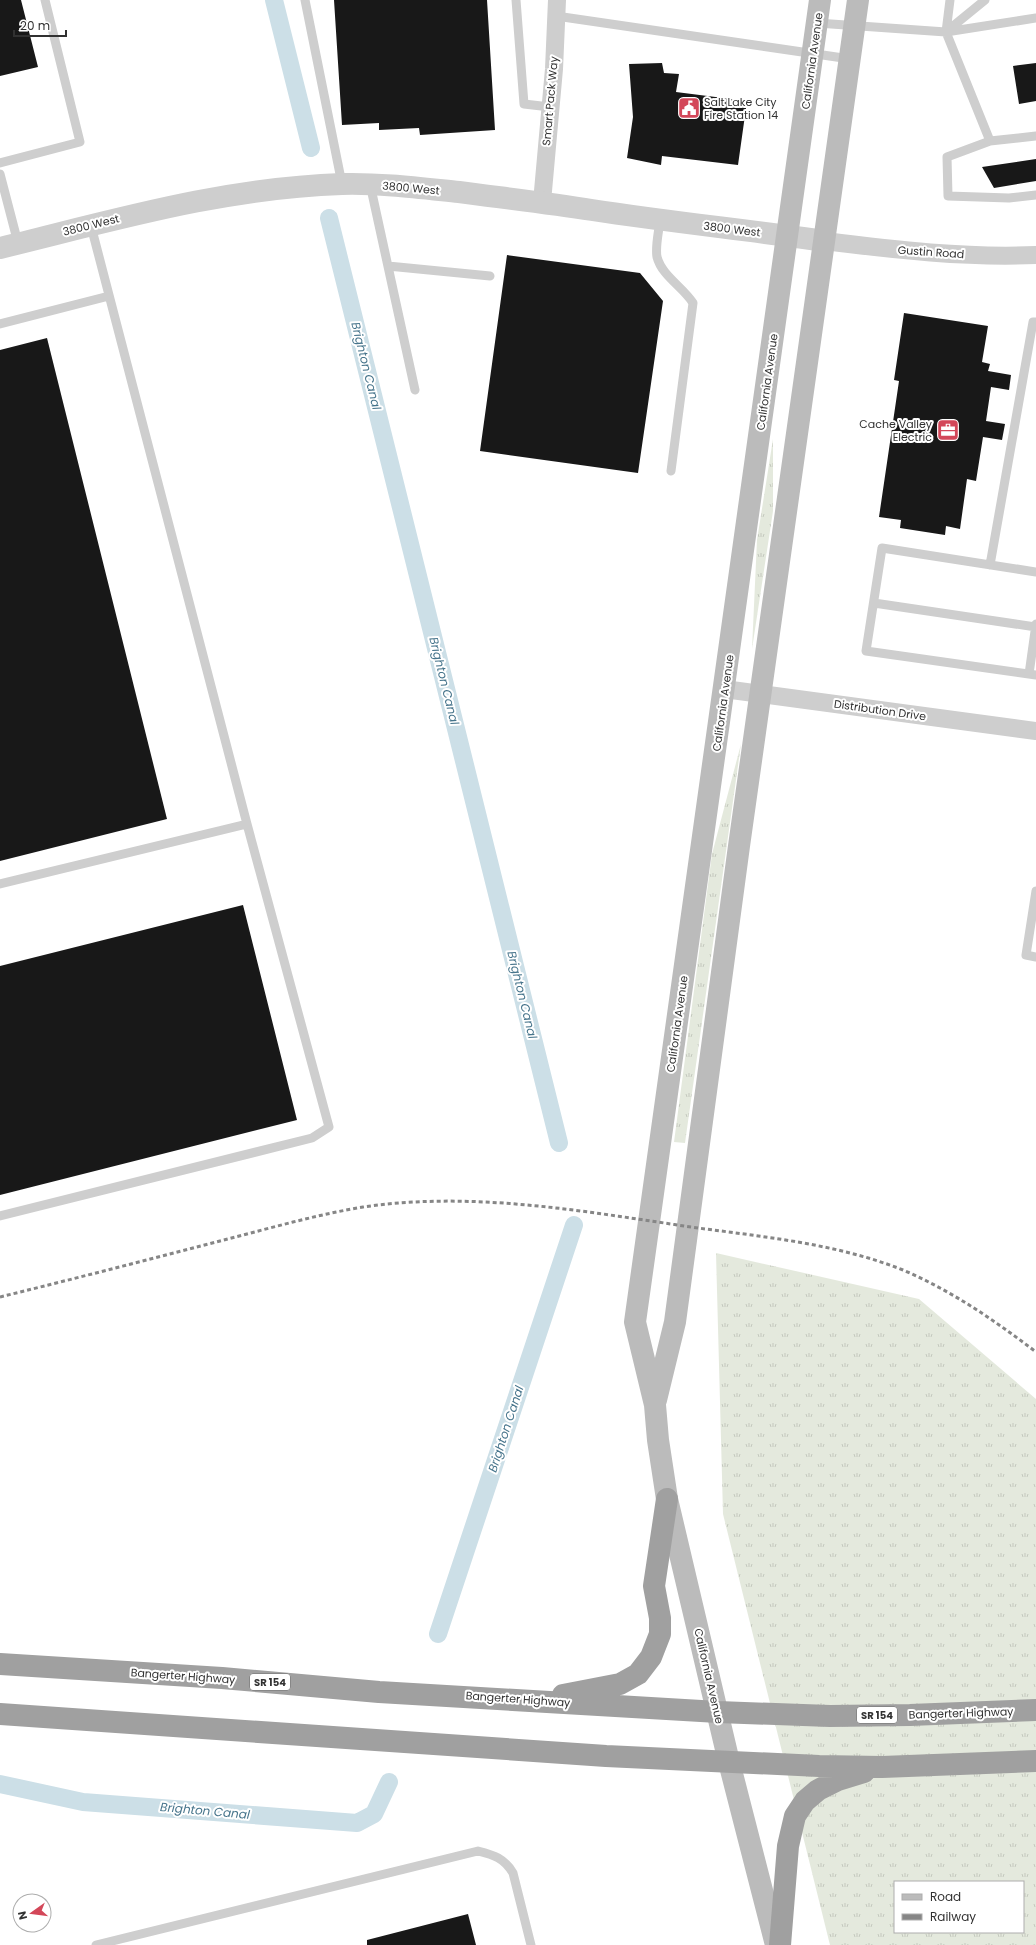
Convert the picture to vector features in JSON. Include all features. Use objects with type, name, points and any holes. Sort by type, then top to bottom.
[{"type":"highway","points":[[540,1700],[620,1684],[638,1674],[651,1658],[660,1634],[660,1618],[654,1586],[667,1499]]},
{"type":"highway","name":"Bangerter Highway","points":[[0,1664],[222,1678],[379,1692],[540,1700],[718,1712],[837,1716],[1036,1710]]},
{"type":"highway","points":[[0,1714],[488,1748],[729,1762],[882,1767],[1036,1761]]},
{"type":"highway","points":[[780,1945],[788,1846],[795,1816],[805,1800],[818,1790],[838,1780],[882,1767]]},
{"type":"main road","name":"California Avenue","points":[[776,1945],[729,1762],[667,1499],[658,1440],[655,1405],[635,1322],[820,0]]},
{"type":"main road","name":"California Avenue","points":[[655,1405],[675,1322],[761,694],[826,241],[858,0]]},
{"type":"street","name":"Smart Pack Way","points":[[542,202],[557,8]]},
{"type":"street","name":"3800 West","points":[[9,245],[155,209],[244,192],[342,184],[409,186],[542,202],[660,220],[826,241]]},
{"type":"street","name":"Gustin Road","points":[[826,241],[879,248],[995,257],[1036,255]]},
{"type":"street","name":"Distribution Drive","points":[[724,689],[1036,731]]},
{"type":"lane","points":[[0,163],[80,142],[45,0]]},
{"type":"lane","points":[[305,0],[342,184]]},
{"type":"lane","points":[[516,0],[524,104],[550,107]]},
{"type":"lane","points":[[950,0],[946,32],[990,141]]},
{"type":"lane","points":[[946,32],[984,0]]},
{"type":"lane","points":[[557,8],[764,46],[850,59]]},
{"type":"lane","points":[[817,23],[946,32],[1036,18]]},
{"type":"lane","points":[[1036,136],[990,141],[946,157],[948,196],[1009,198],[1036,195]]},
{"type":"lane","points":[[0,174],[9,245]]},
{"type":"lane","points":[[370,184],[415,390]]},
{"type":"lane","points":[[660,220],[657,256],[662,268],[687,294],[693,303],[671,471]]},
{"type":"lane","points":[[0,1216],[312,1138],[329,1127],[247,824],[91,226]]},
{"type":"lane","points":[[388,266],[490,276]]},
{"type":"lane","points":[[0,324],[109,296]]},
{"type":"lane","points":[[990,565],[1033,322],[1036,322]]},
{"type":"lane","points":[[874,603],[1036,625],[1033,674],[866,651],[882,548],[1036,572]]},
{"type":"lane","points":[[0,884],[247,824]]},
{"type":"lane","points":[[1036,891],[1026,955],[1036,957]]},
{"type":"lane","points":[[96,1945],[478,1852],[496,1855],[508,1865],[513,1873],[531,1945]]},
{"type":"green space","points":[[773,439],[773,511],[752,649],[757,540]]},
{"type":"green space","points":[[741,744],[685,1143],[674,1142],[712,854]]},
{"type":"green space","points":[[716,1253],[919,1299],[1036,1399],[1036,1945],[830,1945],[723,1514]]},
{"type":"building","points":[[0,0],[21,0],[38,67],[0,76]]},
{"type":"building","points":[[334,0],[487,0],[495,130],[420,135],[419,128],[379,130],[379,123],[342,125]]},
{"type":"building","name":"Salt Lake City Fire Station 14","points":[[662,63],[664,73],[679,74],[676,92],[747,101],[738,165],[662,156],[661,165],[627,158],[633,117],[629,64]]},
{"type":"building","points":[[1036,63],[1036,101],[1019,104],[1013,66]]},
{"type":"building","points":[[1036,159],[1036,181],[994,188],[982,167]]},
{"type":"building","points":[[507,255],[640,273],[663,301],[638,473],[480,451]]},
{"type":"building","name":"Cache Valley Electric","points":[[904,313],[988,326],[982,362],[990,364],[988,371],[1011,375],[1009,390],[991,387],[986,421],[1005,424],[1002,440],[983,437],[976,481],[967,479],[960,529],[946,526],[945,535],[900,528],[901,520],[879,517],[899,381],[894,380]]},
{"type":"building","points":[[47,338],[167,819],[0,861],[0,350]]},
{"type":"building","points":[[243,905],[297,1120],[0,1195],[0,966]]},
{"type":"building","points":[[468,1914],[476,1945],[367,1945],[367,1940]]},
{"type":"waterway","name":"Brighton Canal","points":[[274,0],[311,148]]},
{"type":"waterway","name":"Brighton Canal","points":[[329,218],[559,1143]]},
{"type":"waterway","name":"Brighton Canal","points":[[438,1634],[574,1225]]},
{"type":"waterway","name":"Brighton Canal","points":[[0,1784],[83,1802],[357,1823],[374,1814],[389,1782]]},
{"type":"railway","points":[[0,1297],[291,1222],[345,1210],[404,1203],[445,1201],[486,1202],[568,1209],[798,1242],[851,1253],[903,1270],[939,1287],[972,1307],[1036,1352]]},
{"type":"place","name":"Salt Lake City Fire Station 14","points":[[689,108]]},
{"type":"place","name":"Cache Valley Electric","points":[[948,430]]}]
